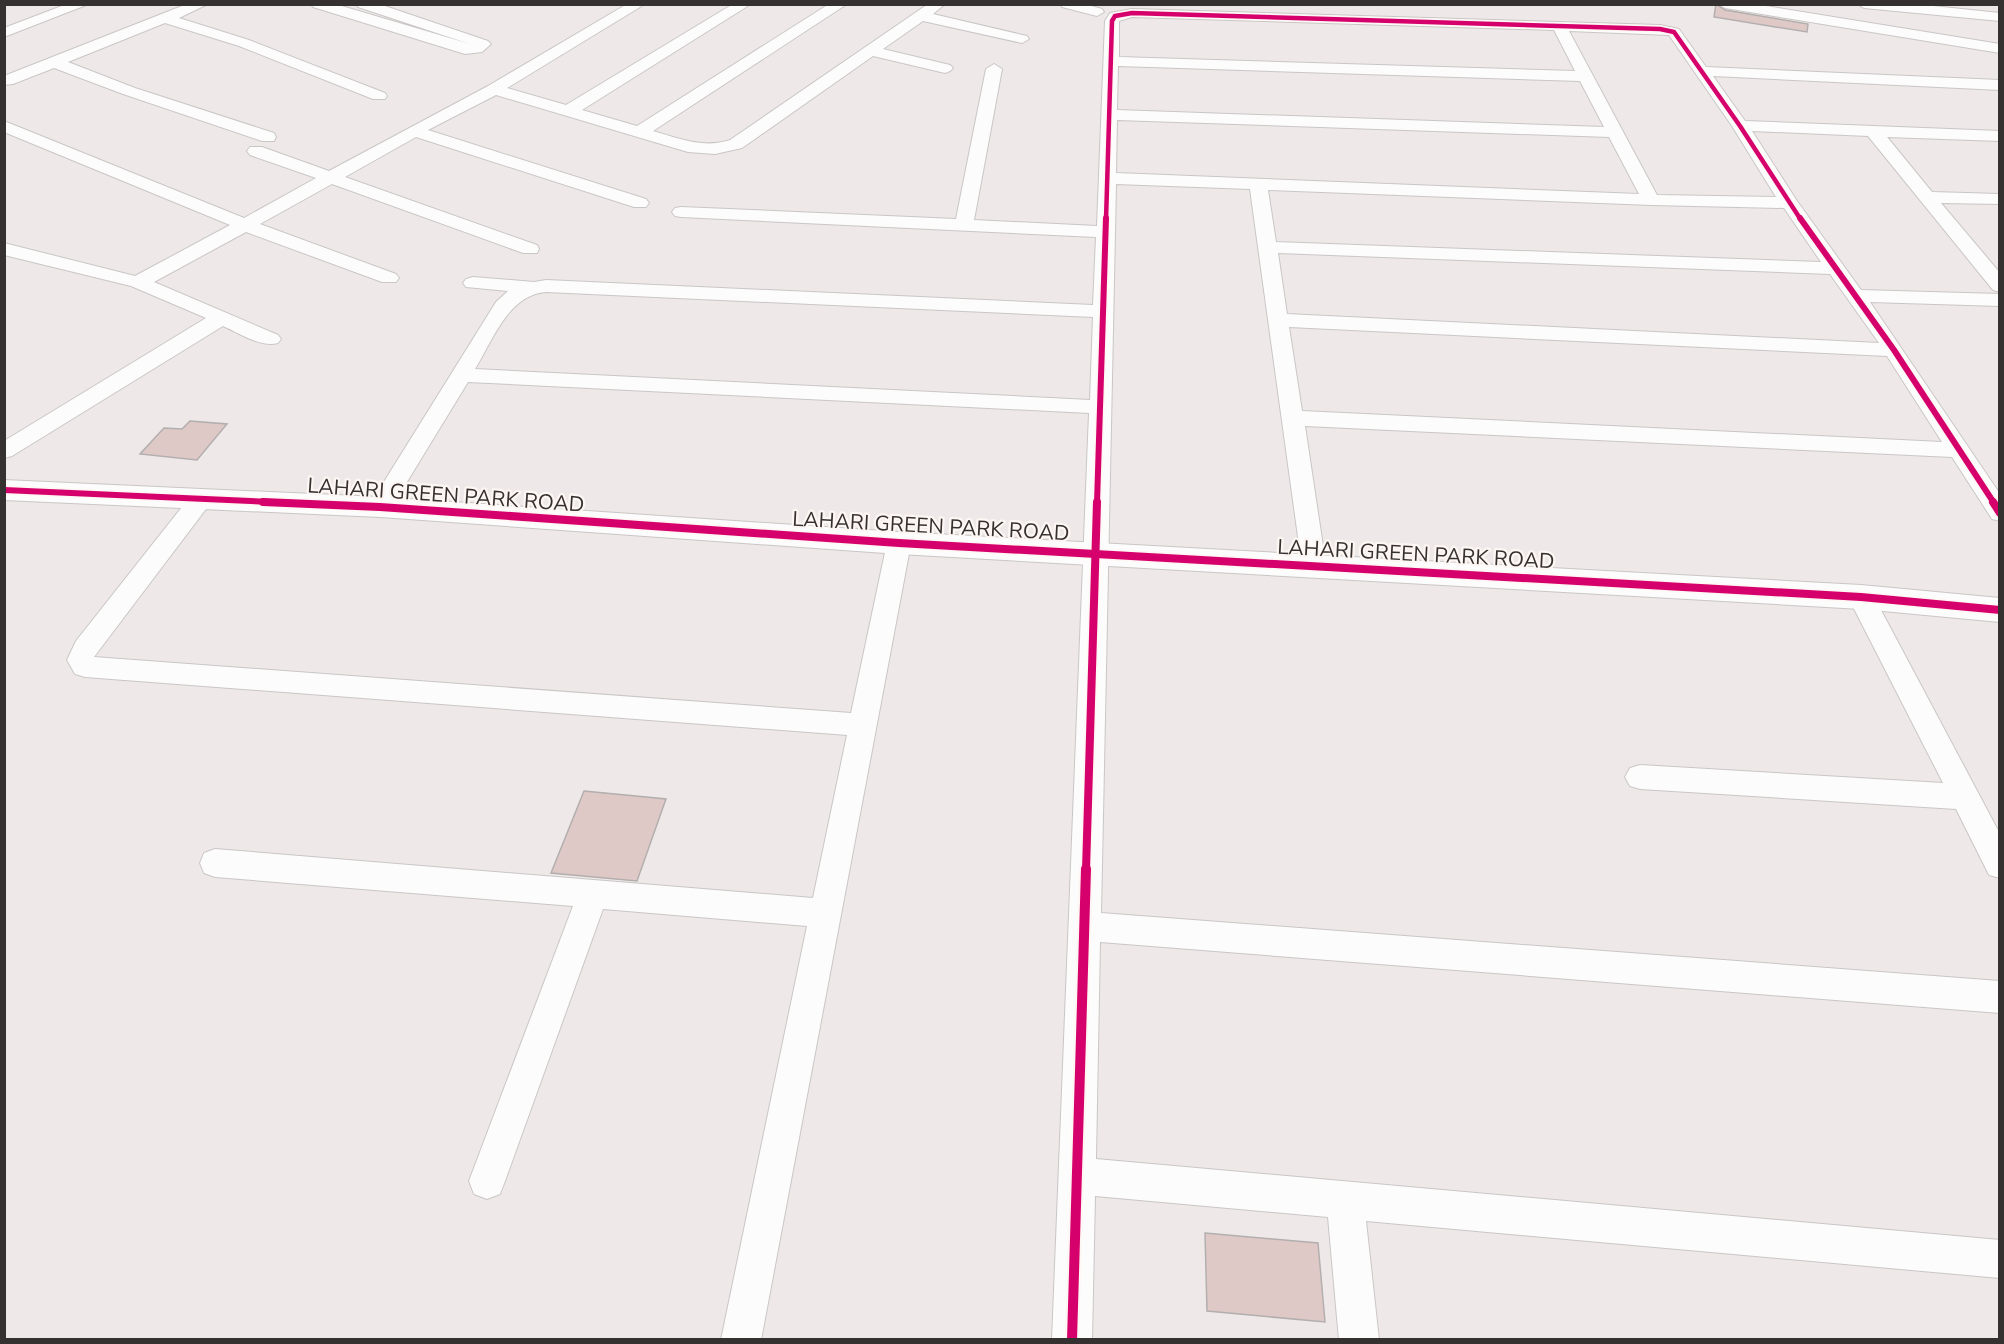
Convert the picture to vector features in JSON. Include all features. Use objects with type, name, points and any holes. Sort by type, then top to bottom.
[{"type":"street","points":[[4,33],[82,4]]},
{"type":"street","points":[[7,81],[201,4]]},
{"type":"street","points":[[322,5],[465,49],[477,49],[483,44],[363,4]]},
{"type":"street","points":[[138,282],[494,89],[638,4]]},
{"type":"street","points":[[570,110],[744,4]]},
{"type":"street","points":[[639,132],[840,4]]},
{"type":"street","points":[[494,89],[694,148],[709,150],[724,148],[736,144],[938,4]]},
{"type":"street","points":[[1067,4],[1097,12]]},
{"type":"street","points":[[1725,4],[1762,8],[1878,31],[2000,49]]},
{"type":"street","points":[[1864,4],[2000,17]]},
{"type":"street","points":[[1878,31],[1879,6]]},
{"type":"street","points":[[1072,1340],[1112,21],[1115,16],[1122,14],[1660,29],[1674,32]]},
{"type":"street","points":[[921,16],[1022,39]]},
{"type":"street","points":[[1663,16],[1740,126],[1790,203],[1894,350],[2000,513]]},
{"type":"street","points":[[167,19],[244,43],[379,96]]},
{"type":"street","points":[[1559,26],[1651,200]]},
{"type":"street","points":[[871,51],[945,68]]},
{"type":"street","points":[[53,62],[129,91],[268,137]]},
{"type":"street","points":[[1110,62],[1586,76]]},
{"type":"street","points":[[963,225],[994,69]]},
{"type":"street","points":[[1702,71],[2000,86]]},
{"type":"street","points":[[1109,115],[1615,132]]},
{"type":"street","points":[[4,126],[245,225],[389,278]]},
{"type":"street","points":[[1740,126],[2000,136]]},
{"type":"street","points":[[414,131],[640,203]]},
{"type":"street","points":[[1874,132],[1996,276]]},
{"type":"street","points":[[4,142],[23,135]]},
{"type":"street","points":[[256,151],[530,249]]},
{"type":"street","points":[[1107,178],[1651,200],[1790,203]]},
{"type":"street","points":[[1258,184],[1314,567]]},
{"type":"street","points":[[1927,197],[2000,199]]},
{"type":"street","points":[[681,212],[1106,232]]},
{"type":"street","points":[[1267,247],[1837,268]]},
{"type":"street","points":[[4,249],[138,282],[271,339]]},
{"type":"street","points":[[473,284],[532,287]]},
{"type":"street","points":[[380,507],[506,302],[518,291],[532,287],[546,285],[1103,311]]},
{"type":"street","points":[[1856,296],[2000,300]]},
{"type":"street","points":[[4,451],[221,318]]},
{"type":"street","points":[[1278,320],[1894,350]]},
{"type":"street","points":[[461,375],[1100,407]]},
{"type":"street","points":[[1292,418],[1958,450]]},
{"type":"street","name":"LAHARI GREEN PARK ROAD","points":[[4,490],[380,507],[899,543],[1862,597],[2000,610]]},
{"type":"street","points":[[201,499],[85,648],[80,660],[85,667],[864,725]]},
{"type":"street","points":[[741,1340],[899,543]]},
{"type":"street","points":[[1862,597],[2000,865]]},
{"type":"street","points":[[1640,777],[1965,797]]},
{"type":"street","points":[[214,863],[827,913]]},
{"type":"street","points":[[487,1181],[592,894]]},
{"type":"street","points":[[1085,926],[2000,997]]},
{"type":"street","points":[[1077,1176],[2000,1259]]},
{"type":"street","points":[[1345,1200],[1359,1340]]},
{"type":"building","points":[[1716,4],[1725,10],[1808,24],[1807,32],[1714,17]]},
{"type":"building","points":[[190,421],[227,424],[197,460],[140,454],[164,428],[182,429]]},
{"type":"building","points":[[584,791],[666,799],[637,881],[551,873]]},
{"type":"building","points":[[1205,1233],[1318,1243],[1325,1322],[1207,1311]]},
{"type":"cycle path","points":[[1072,1340],[1112,21],[1115,16],[1132,13],[1660,29],[1674,32],[1740,126],[1789,203],[1894,350],[2000,513]]},
{"type":"cycle path","points":[[4,490],[380,507],[899,543],[1861,597],[2000,610]]}]
